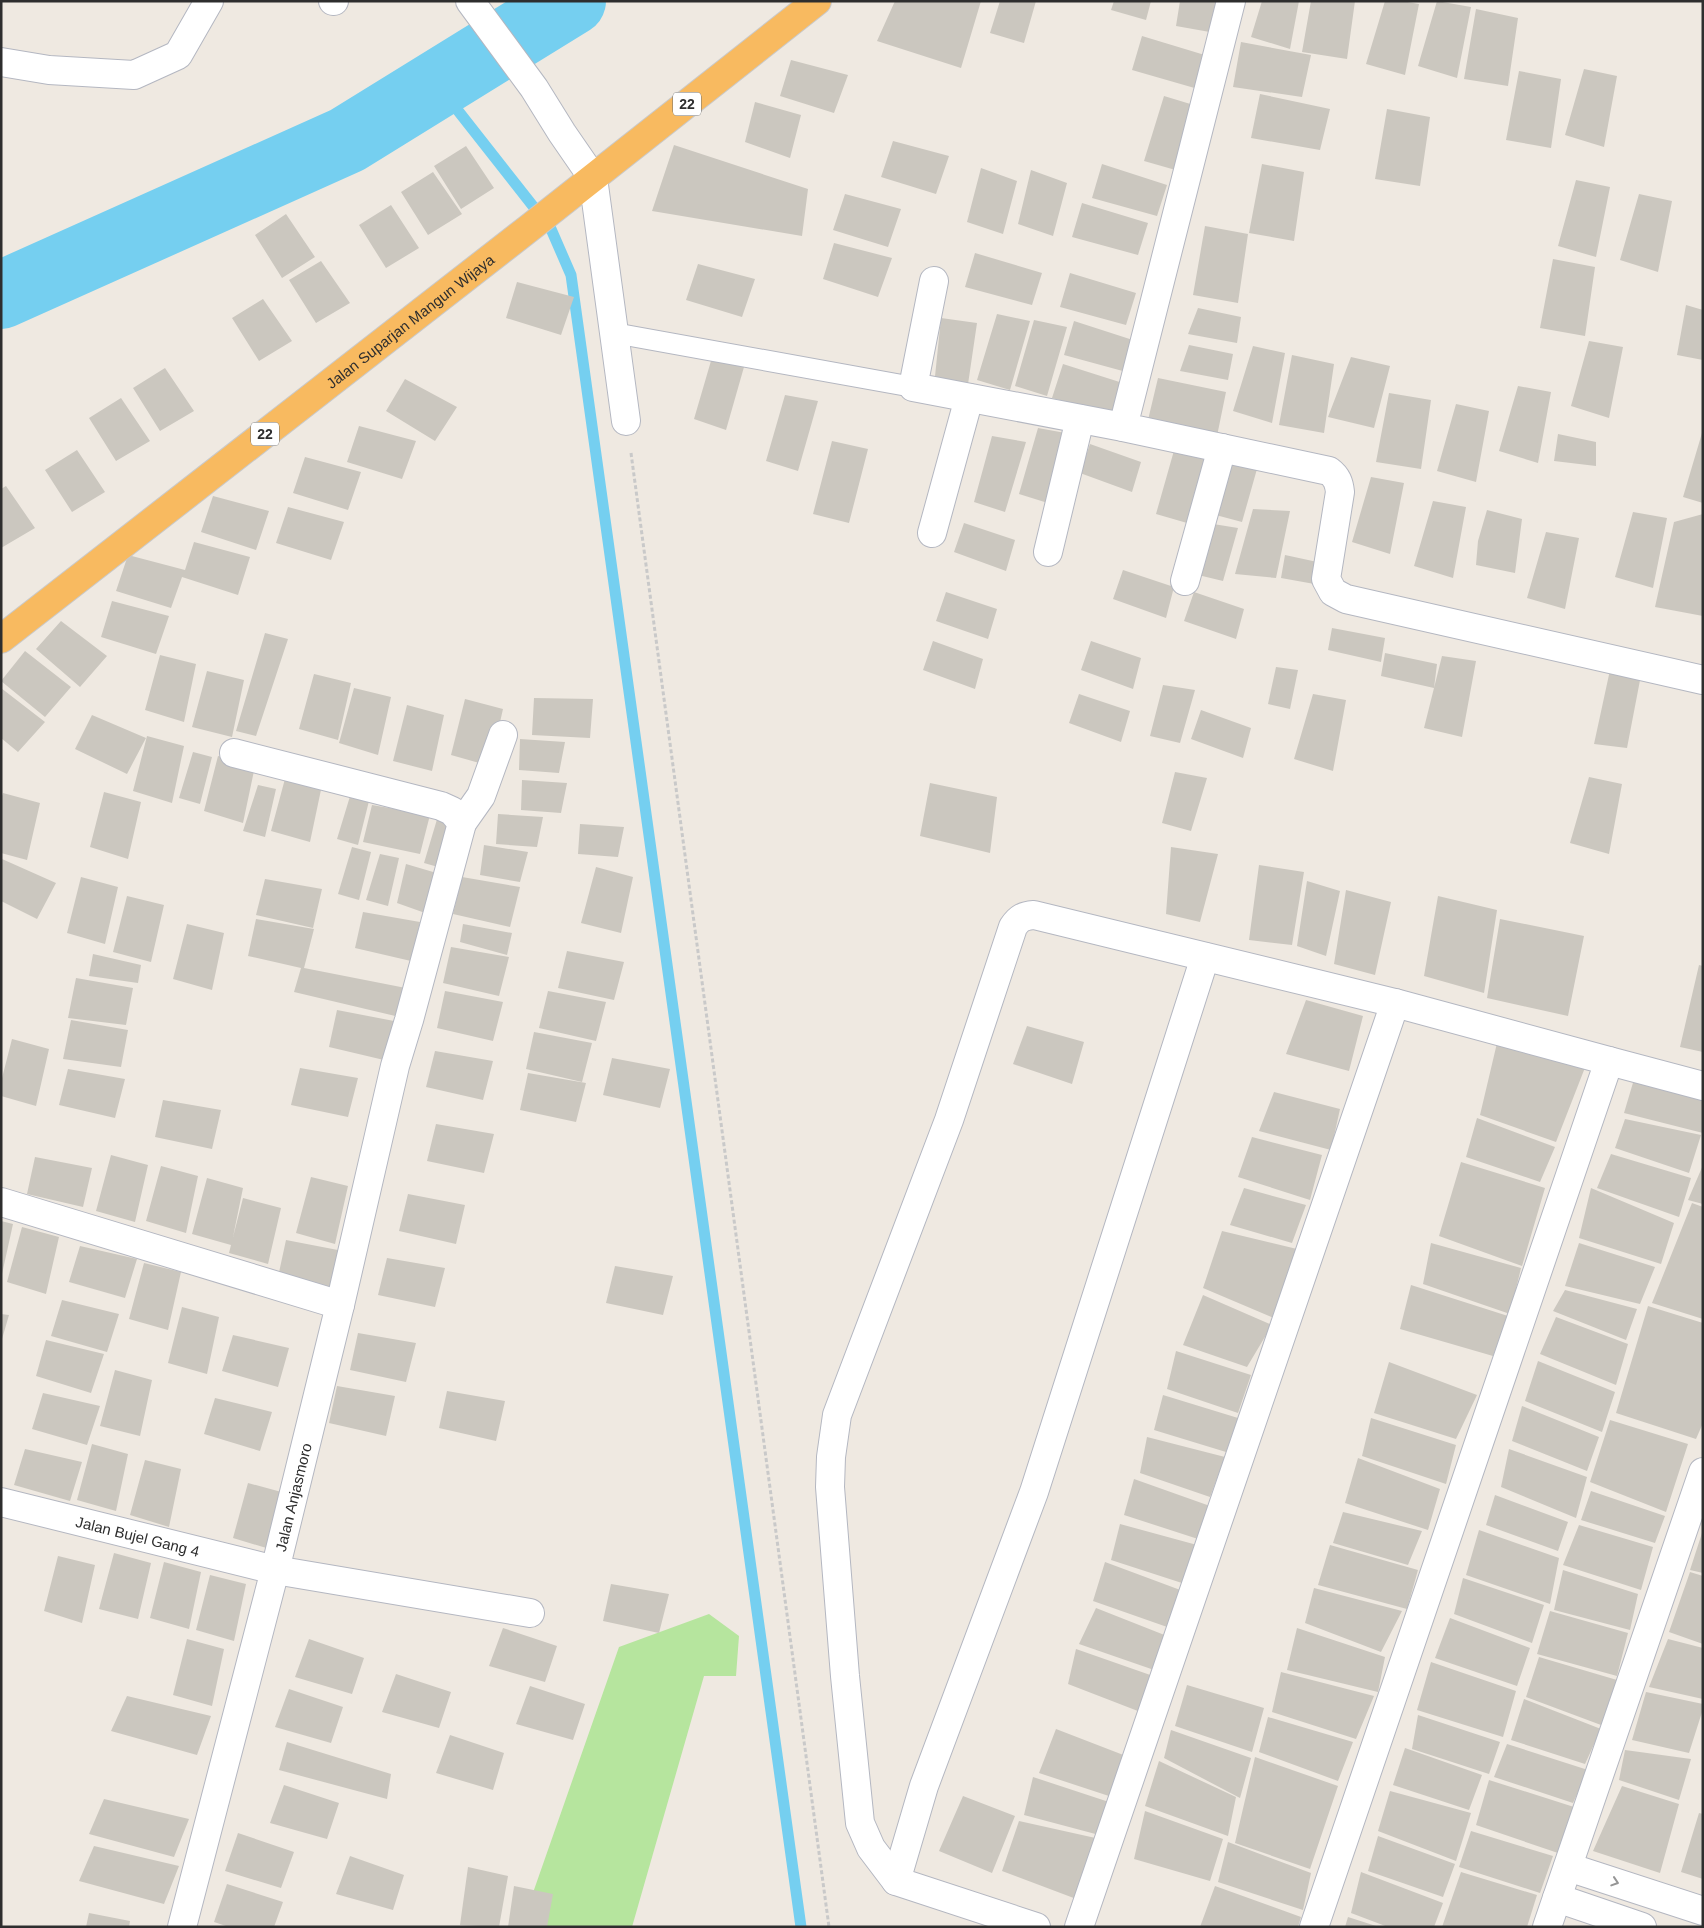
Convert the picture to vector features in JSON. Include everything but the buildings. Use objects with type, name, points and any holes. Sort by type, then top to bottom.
[{"type":"highway","name":"Jalan Suparjan Mangun Wijaya","points":[[1,639],[557,207],[817,1]]},
{"type":"street","points":[[1,62],[49,70],[134,76],[178,55],[209,1]]},
{"type":"street","points":[[470,1],[534,88],[593,178],[626,421]]},
{"type":"street","points":[[1123,427],[1231,1]]},
{"type":"street","points":[[934,281],[913,387],[1123,427],[1329,471],[1334,475],[1339,484],[1340,492],[1326,579],[1333,592],[1346,600],[1703,680]]},
{"type":"street","points":[[932,534],[969,398]]},
{"type":"street","points":[[1048,552],[1080,419]]},
{"type":"street","points":[[1185,581],[1222,448]]},
{"type":"street","points":[[234,753],[441,806],[452,811],[462,822],[481,796],[503,735]]},
{"type":"street","name":"Jalan Anjasmoro","points":[[182,1927],[275,1570],[340,1305],[395,1066],[412,1011],[462,822]]},
{"type":"street","points":[[1036,1927],[896,1880],[871,1848],[860,1823],[845,1676],[830,1487],[831,1458],[837,1415],[949,1120],[1013,927],[1018,919],[1025,915],[1034,915],[1396,1003],[1703,1086]]},
{"type":"street","points":[[896,1880],[924,1786],[1034,1492],[1205,957]]},
{"type":"street","points":[[1079,1927],[1396,1003]]},
{"type":"street","points":[[1314,1927],[1609,1061]]},
{"type":"street","points":[[1,1202],[340,1305]]},
{"type":"street","points":[[1547,1927],[1703,1472]]},
{"type":"street","name":"Jalan Bujel Gang 4","points":[[1,1502],[275,1570],[530,1613]]},
{"type":"street","points":[[1568,1867],[1703,1910]]},
{"type":"street","points":[[1557,1898],[1642,1927]]},
{"type":"lane","points":[[614,334],[913,387]]},
{"type":"path","points":[[626,421],[829,1927]]},
{"type":"green space","points":[[709,1614],[739,1636],[736,1676],[704,1676],[632,1927],[521,1927],[619,1647]]},
{"type":"waterway","points":[[1,295],[347,140],[572,1]]},
{"type":"waterway","points":[[437,84],[551,229],[571,275],[801,1927]]}]
